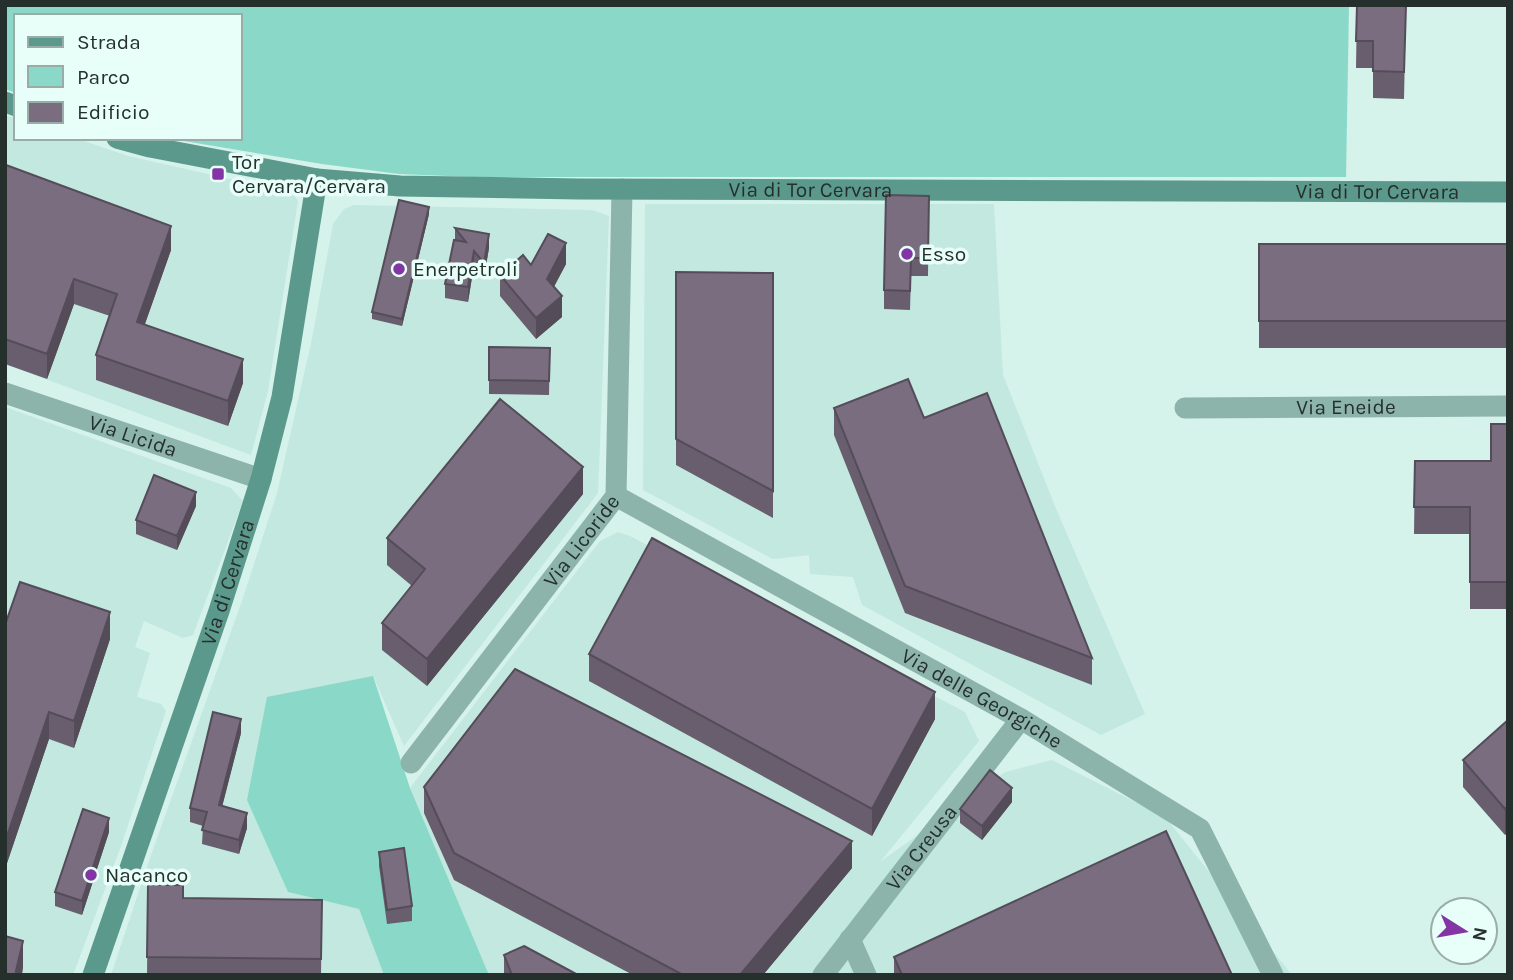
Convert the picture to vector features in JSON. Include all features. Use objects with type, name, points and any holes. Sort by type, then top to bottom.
[{"type":"street","name":"Via di Tor Cervara","points":[[126,140],[317,179],[400,186],[1508,192]]},
{"type":"street","name":"Via di Cervara","points":[[93,975],[223,599],[261,479],[282,397],[317,179]]},
{"type":"street","name":"Via Licoride","points":[[411,763],[616,496],[622,189]]},
{"type":"street","name":"Via Licida","points":[[5,393],[261,479]]},
{"type":"street","name":"Via Eneide","points":[[1185,408],[1508,406]]},
{"type":"street","name":"Via delle Georgiche","points":[[616,496],[1021,719],[1200,829],[1273,975]]},
{"type":"street","name":"Via Creusa","points":[[823,975],[1021,719]]},
{"type":"street","points":[[850,939],[866,975]]},
{"type":"shaded area","points":[[5,115],[14,118],[14,140],[81,140],[128,156],[293,193],[298,201],[268,391],[251,455],[5,364]]},
{"type":"shaded area","points":[[645,204],[994,204],[1003,375],[1057,511],[1145,714],[1101,735],[862,605],[853,577],[810,574],[809,555],[773,559],[643,490]]},
{"type":"shaded area","points":[[354,205],[592,210],[609,216],[598,493],[404,746],[373,676],[288,892],[359,909],[384,975],[111,975],[277,493],[312,339],[333,224],[344,209]]},
{"type":"shaded area","points":[[5,407],[231,488],[243,501],[193,635],[183,638],[144,621],[135,647],[150,653],[137,697],[161,704],[166,711],[121,846],[73,975],[5,975]]},
{"type":"shaded area","points":[[618,532],[965,712],[979,741],[880,862],[1005,772],[1052,760],[1165,817],[1292,975],[489,975],[410,788],[600,541]]},
{"type":"green space","points":[[5,5],[1349,5],[1346,177],[472,177],[399,174],[178,140],[242,140],[242,14],[14,14],[14,92],[5,89]]},
{"type":"green space","points":[[373,676],[410,788],[489,975],[384,975],[359,909],[288,892],[247,800],[267,697]]},
{"type":"building","points":[[1357,5],[1406,5],[1404,72],[1373,71],[1373,41],[1356,41]]},
{"type":"building","points":[[6,165],[171,226],[137,322],[243,359],[228,401],[96,355],[117,294],[74,279],[47,354],[5,339]]},
{"type":"building","points":[[886,195],[929,196],[928,258],[911,258],[910,291],[884,290]]},
{"type":"building","points":[[399,200],[429,207],[402,319],[372,312]]},
{"type":"building","points":[[455,228],[489,234],[484,263],[474,251],[468,287],[445,284],[454,240],[466,242]]},
{"type":"building","points":[[548,234],[566,243],[547,279],[562,296],[536,318],[500,275],[523,255],[531,265]]},
{"type":"building","points":[[1259,244],[1508,244],[1508,321],[1259,321]]},
{"type":"building","points":[[676,272],[773,273],[773,491],[676,439]]},
{"type":"building","points":[[489,347],[550,348],[549,381],[489,380]]},
{"type":"building","points":[[908,379],[924,418],[987,393],[1092,658],[905,586],[834,408]]},
{"type":"building","points":[[500,399],[583,467],[427,659],[382,623],[425,569],[387,538]]},
{"type":"building","points":[[1491,424],[1508,424],[1508,582],[1470,582],[1470,507],[1414,507],[1415,461],[1491,461]]},
{"type":"building","points":[[154,475],[196,492],[177,536],[136,520]]},
{"type":"building","points":[[652,538],[935,692],[872,809],[589,654]]},
{"type":"building","points":[[20,582],[110,612],[74,721],[49,712],[5,842],[5,625]]},
{"type":"building","points":[[515,669],[852,841],[740,975],[683,975],[454,853],[424,787]]},
{"type":"building","points":[[213,712],[241,719],[219,805],[247,813],[239,840],[202,830],[207,812],[190,808]]},
{"type":"building","points":[[1508,720],[1508,806],[1505,809],[1463,760]]},
{"type":"building","points":[[990,770],[1012,788],[982,826],[960,809]]},
{"type":"building","points":[[83,809],[109,818],[82,901],[55,892]]},
{"type":"building","points":[[1166,831],[1232,975],[902,975],[894,957]]},
{"type":"building","points":[[404,848],[412,906],[387,910],[379,852]]},
{"type":"building","points":[[148,885],[183,885],[183,898],[322,900],[321,959],[147,957]]},
{"type":"building","points":[[5,936],[23,941],[15,975],[5,975]]},
{"type":"building","points":[[524,946],[578,975],[512,975],[504,955]]},
{"type":"place","name":"Tor Cervara/Cervara","points":[[218,174]]},
{"type":"place","name":"Esso","points":[[907,254]]},
{"type":"place","name":"Enerpetroli","points":[[399,269]]},
{"type":"place","name":"Nacanco","points":[[91,875]]}]
